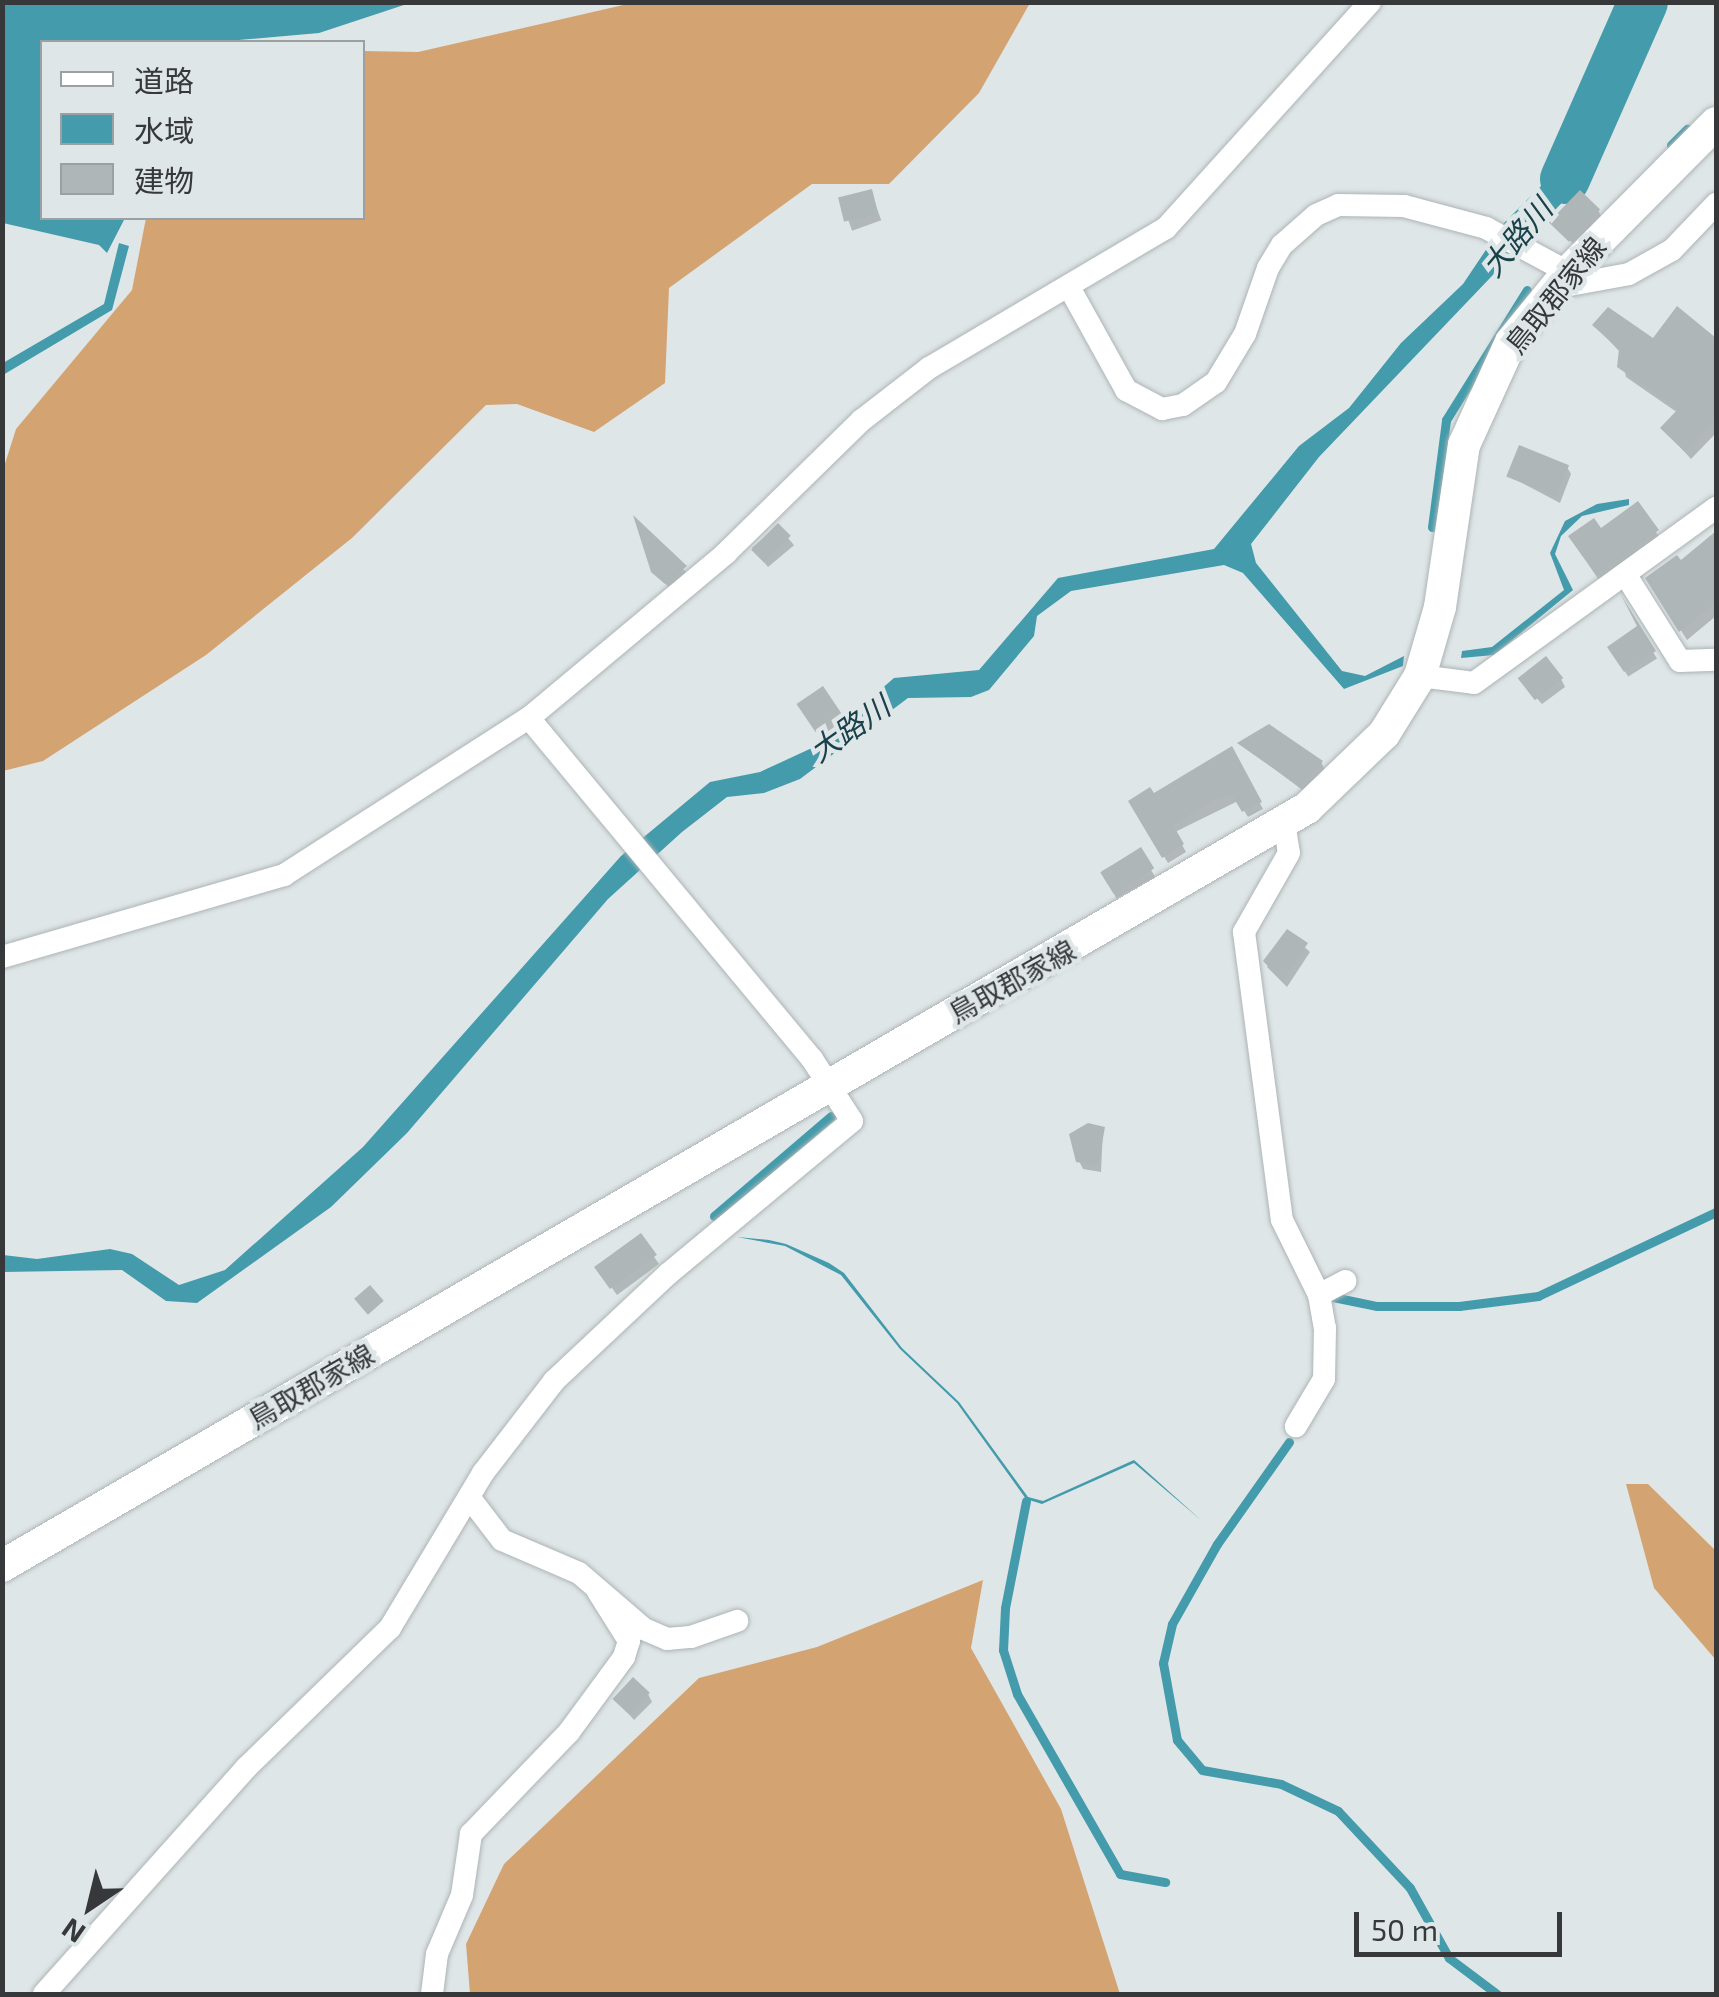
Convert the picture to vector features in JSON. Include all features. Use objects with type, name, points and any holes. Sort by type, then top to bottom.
[{"type":"main road","name":"鳥取郡家線","points":[[2,1566],[1284,822],[1354,769],[1420,676],[1440,606],[1464,446],[1511,342],[1561,280],[1716,123]]},
{"type":"street","points":[[2,956],[295,870],[529,718],[726,554],[889,399],[928,368],[1166,228],[1370,2]]},
{"type":"street","points":[[1068,287],[1126,390],[1162,409],[1183,405],[1216,382],[1246,334],[1282,245],[1338,205],[1404,206],[1486,228],[1561,280],[1629,274],[1672,250],[1716,204]]},
{"type":"street","points":[[1420,676],[1474,683],[1716,508]]},
{"type":"street","points":[[1624,574],[1680,660],[1716,660]]},
{"type":"street","points":[[44,1994],[246,1768],[390,1628],[470,1496],[561,1374],[668,1274],[852,1121],[828,1085],[529,718]]},
{"type":"street","points":[[1284,822],[1288,852],[1244,932],[1282,1220],[1319,1295],[1324,1379],[1296,1426]]},
{"type":"street","points":[[1319,1295],[1345,1281]]},
{"type":"street","points":[[470,1496],[502,1540],[579,1574],[667,1639],[737,1621]]},
{"type":"street","points":[[432,1994],[437,1954],[462,1894],[471,1834],[569,1732],[624,1657],[629,1641],[597,1590]]},
{"type":"shaded area","points":[[632,3],[1030,3],[979,93],[889,184],[812,184],[669,288],[665,383],[594,432],[517,404],[486,405],[352,538],[206,655],[43,761],[3,771],[3,470],[16,429],[132,290],[146,220],[365,220],[365,51],[418,52]]},
{"type":"shaded area","points":[[1626,1484],[1648,1484],[1716,1551],[1716,1660],[1654,1588]]},
{"type":"shaded area","points":[[983,1580],[971,1648],[1061,1809],[1120,1994],[470,1994],[466,1944],[504,1864],[699,1678],[817,1647]]},
{"type":"water","points":[[3,2],[410,3],[319,33],[238,40],[40,40],[40,220],[124,220],[107,253],[99,245],[3,223]]},
{"type":"water","points":[[1606,120],[1593,163],[1576,188],[1319,457],[1251,544],[1256,563],[1342,671],[1365,676],[1404,656],[1403,666],[1344,689],[1243,573],[1224,565],[1071,591],[1037,616],[1034,636],[989,690],[971,697],[908,698],[800,779],[764,793],[727,797],[682,832],[608,899],[407,1133],[331,1207],[197,1303],[166,1301],[122,1270],[3,1272],[3,1255],[37,1259],[110,1249],[132,1254],[179,1285],[225,1270],[363,1147],[621,856],[710,782],[760,772],[814,747],[894,678],[979,670],[1058,578],[1214,549],[1299,446],[1349,408],[1401,343],[1463,284],[1504,223],[1577,150],[1586,121]]},
{"type":"water","points":[[119,243],[129,246],[112,310],[3,375],[3,363],[104,304]]},
{"type":"water","points":[[1629,499],[1629,505],[1582,516],[1561,536],[1555,554],[1573,590],[1494,655],[1461,658],[1462,651],[1492,647],[1564,590],[1550,553],[1565,521],[1597,504]]},
{"type":"water","points":[[737,1237],[786,1244],[844,1273],[902,1348],[959,1402],[1028,1497],[1043,1501],[1134,1460],[1202,1521],[1134,1463],[1042,1504],[1026,1499],[957,1403],[900,1349],[841,1275],[785,1246]]},
{"type":"building","points":[[872,189],[878,213],[844,222],[838,197]]},
{"type":"building","points":[[1580,190],[1600,209],[1569,242],[1549,222]]},
{"type":"building","points":[[1677,306],[1716,338],[1716,420],[1685,452],[1660,428],[1678,409],[1617,367],[1619,349],[1592,325],[1608,307],[1653,338]]},
{"type":"building","points":[[1519,445],[1569,465],[1556,497],[1506,477]]},
{"type":"building","points":[[1638,501],[1659,530],[1596,575],[1568,536],[1594,518],[1601,528]]},
{"type":"building","points":[[633,515],[687,566],[665,584],[651,572]]},
{"type":"building","points":[[778,523],[791,536],[764,563],[751,550]]},
{"type":"building","points":[[1716,531],[1716,602],[1679,632],[1645,578],[1677,555],[1681,560]]},
{"type":"building","points":[[1621,595],[1656,651],[1624,672],[1607,647],[1637,626]]},
{"type":"building","points":[[1546,656],[1563,678],[1535,700],[1518,678]]},
{"type":"building","points":[[823,686],[842,714],[815,732],[796,704]]},
{"type":"building","points":[[1269,724],[1323,761],[1300,787],[1237,743]]},
{"type":"building","points":[[1232,746],[1262,802],[1242,812],[1232,795],[1212,801],[1173,825],[1184,844],[1162,858],[1128,801],[1150,787],[1154,793]]},
{"type":"building","points":[[1141,847],[1154,868],[1114,894],[1100,872]]},
{"type":"building","points":[[1287,929],[1308,943],[1282,981],[1263,961]]},
{"type":"building","points":[[1088,1123],[1105,1127],[1098,1166],[1076,1162],[1069,1134]]},
{"type":"building","points":[[641,1233],[657,1255],[610,1289],[594,1267]]},
{"type":"building","points":[[370,1285],[384,1301],[368,1315],[354,1299]]},
{"type":"building","points":[[633,1677],[650,1693],[629,1715],[613,1699]]},
{"type":"waterway","name":"大路川","points":[[1565,179],[1643,2]]},
{"type":"waterway","points":[[1671,145],[1687,129]]},
{"type":"waterway","points":[[1432,527],[1446,420],[1527,290]]},
{"type":"waterway","points":[[714,1216],[831,1116]]},
{"type":"waterway","points":[[1333,1297],[1377,1306],[1459,1306],[1538,1296],[1716,1212]]},
{"type":"waterway","points":[[1289,1442],[1217,1544],[1172,1624],[1163,1663],[1177,1740],[1202,1770],[1281,1784],[1338,1811],[1410,1888],[1449,1958],[1497,1994]]},
{"type":"waterway","points":[[1026,1501],[1005,1608],[1003,1650],[1017,1694],[1120,1874],[1165,1882]]}]
